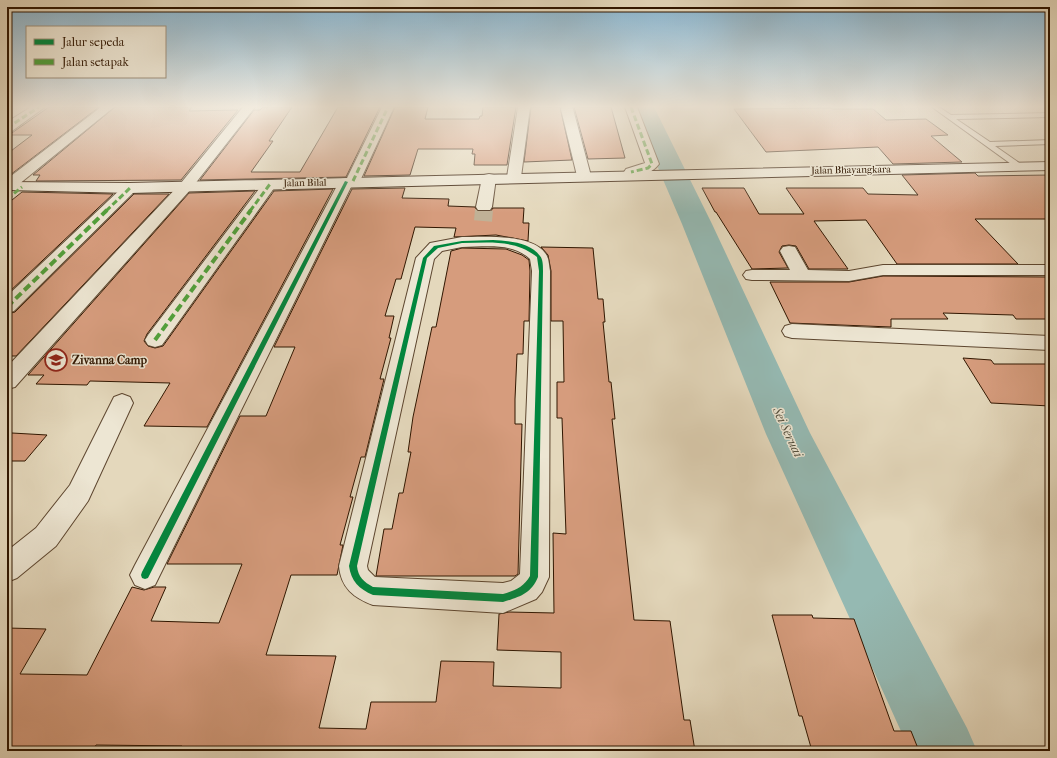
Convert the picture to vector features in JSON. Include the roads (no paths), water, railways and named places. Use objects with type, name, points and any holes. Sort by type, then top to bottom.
[{"type":"street","points":[[11,189],[66,142]]},
{"type":"street","points":[[7,381],[186,186],[220,142]]},
{"type":"street","points":[[145,575],[370,142]]},
{"type":"street","points":[[514,177],[519,142]]},
{"type":"street","points":[[575,142],[584,176]]},
{"type":"street","points":[[632,142],[632,164],[648,168],[652,164],[644,142]]},
{"type":"street","name":"Jalan Bilal","points":[[11,189],[130,188],[584,176],[632,164],[651,175]]},
{"type":"street","name":"Jalan Bhayangkara","points":[[651,175],[1050,166]]},
{"type":"street","points":[[484,207],[489,178]]},
{"type":"street","points":[[155,340],[270,184]]},
{"type":"street","points":[[7,307],[130,188]]},
{"type":"street","points":[[482,235],[520,245],[534,252],[539,257],[534,577],[531,585],[523,592],[503,598],[373,591],[359,583],[354,576],[353,566],[425,258],[429,251],[443,244],[482,235]]},
{"type":"street","points":[[789,251],[802,275]]},
{"type":"street","points":[[752,275],[849,276],[883,270],[1050,270]]},
{"type":"street","points":[[792,332],[1050,343]]},
{"type":"street","points":[[7,568],[46,537],[79,493],[122,403]]},
{"type":"lane","points":[[989,144],[1039,142]]},
{"type":"lane","points":[[989,144],[1021,167]]},
{"type":"waterway","name":"Sei Seruai","points":[[659,142],[697,224],[788,434],[944,751]]},
{"type":"tunnel","points":[[483,221],[484,210]]},
{"type":"place","name":"Zivanna Camp","points":[[56,360]]}]
